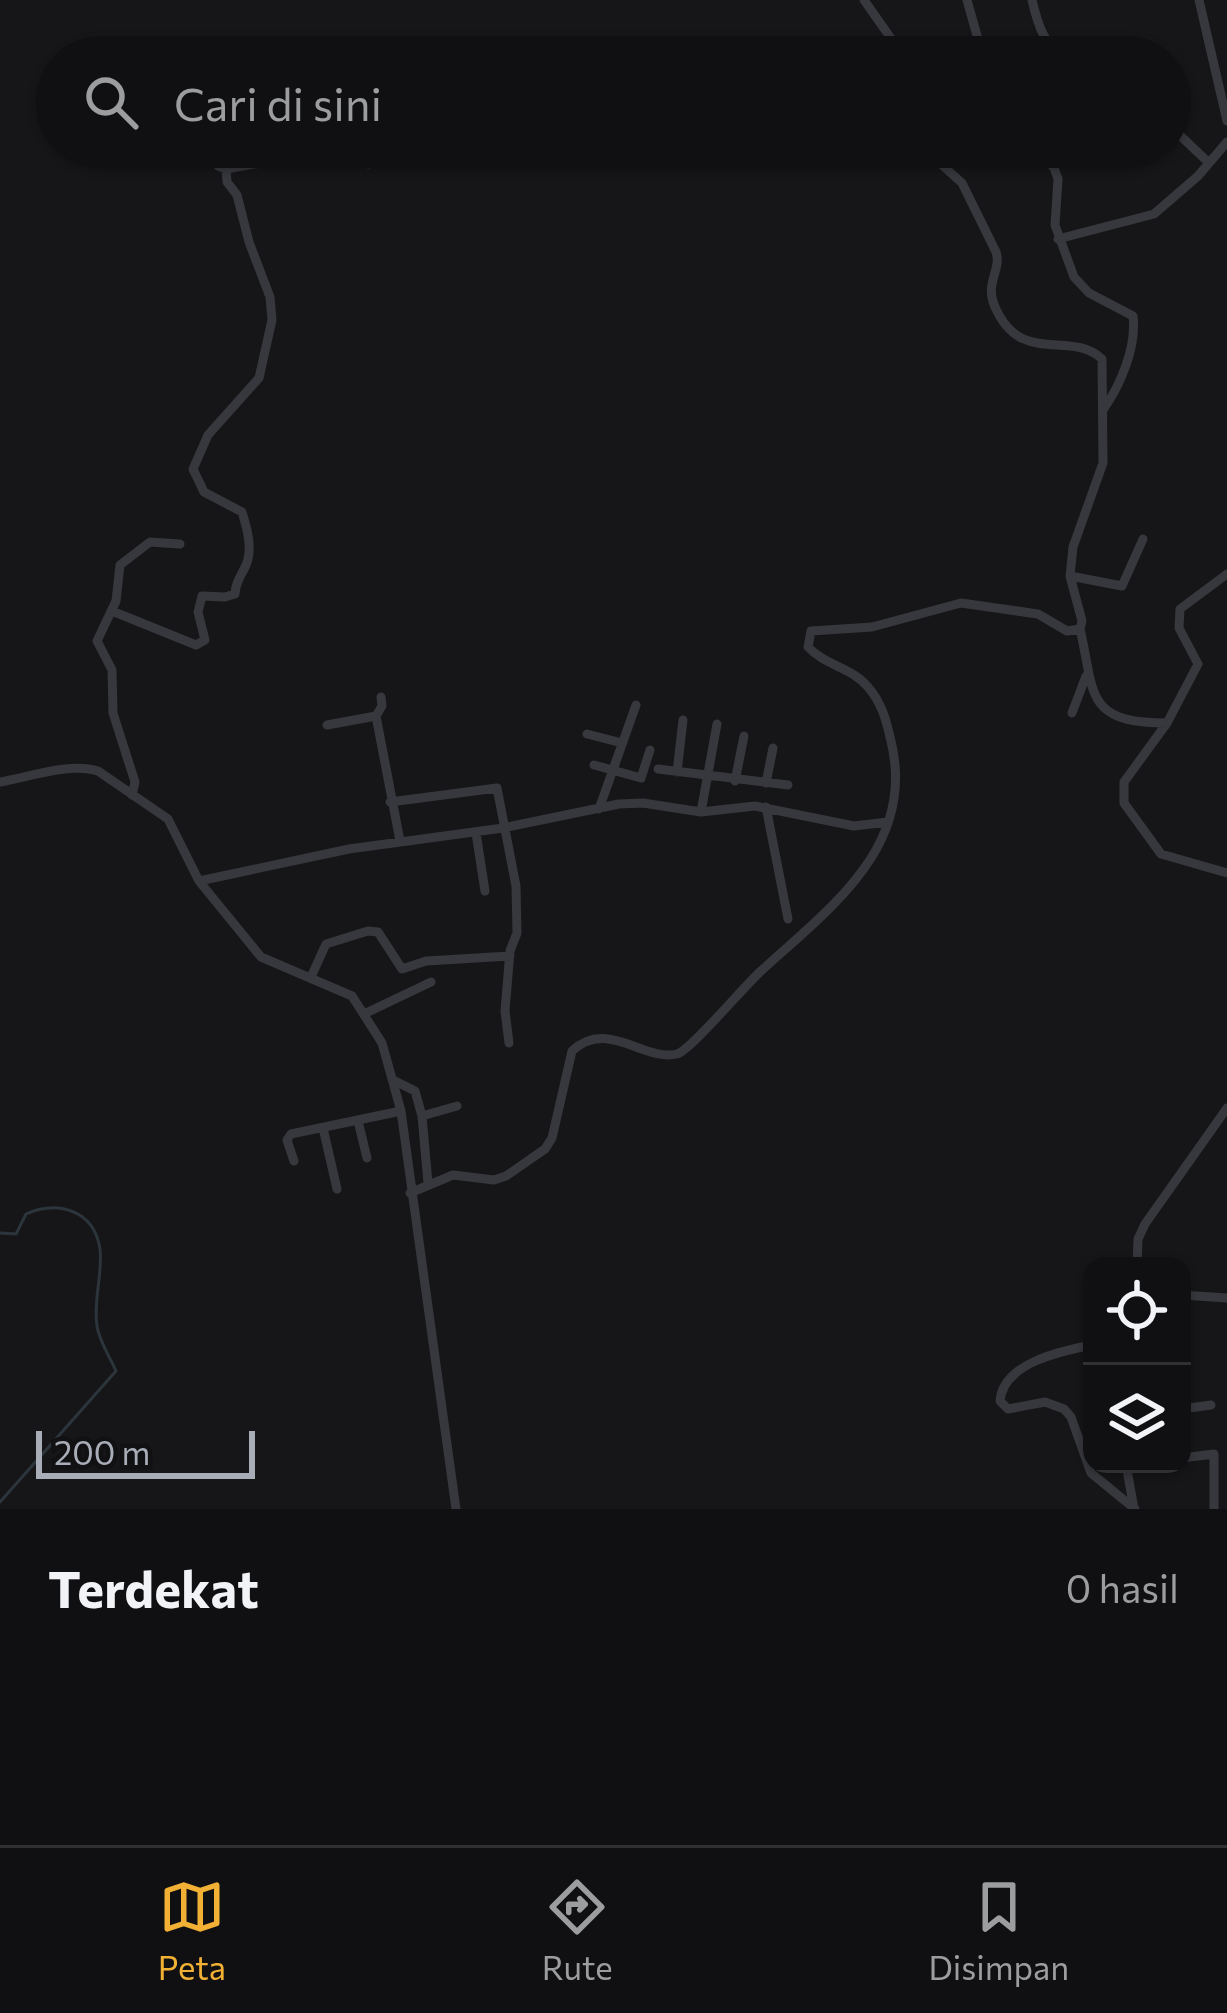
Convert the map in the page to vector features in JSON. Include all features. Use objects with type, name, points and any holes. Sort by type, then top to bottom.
[{"type":"street","points":[[864,0],[889,36]]},
{"type":"street","points":[[968,0],[977,36]]},
{"type":"street","points":[[1032,0],[1043,36]]},
{"type":"street","points":[[1199,0],[1227,121]]},
{"type":"street","points":[[1058,239],[1154,214],[1181,193],[1227,142]]},
{"type":"street","points":[[1191,146],[1208,162]]},
{"type":"street","points":[[112,611],[177,640],[202,644],[198,612],[202,596],[232,596],[249,559],[242,512],[204,492],[193,469],[220,418],[259,378],[272,320],[270,297],[237,195],[226,182],[226,169],[232,168]]},
{"type":"street","points":[[945,168],[962,183],[999,261],[990,281],[992,298],[1008,329],[1044,346],[1082,347],[1099,354],[1103,463],[1072,547],[1070,576],[1082,621],[1087,676],[1094,695],[1116,717],[1167,722]]},
{"type":"street","points":[[1054,168],[1058,239],[1081,286],[1133,316],[1135,327],[1121,374],[1102,410]]},
{"type":"street","points":[[1070,576],[1122,586],[1143,539]]},
{"type":"street","points":[[132,795],[135,782],[113,713],[112,670],[97,641],[112,611],[122,563],[150,542],[180,544]]},
{"type":"street","points":[[1227,574],[1180,609],[1179,628],[1198,664],[1167,722],[1124,782],[1124,803],[1161,854],[1227,873]]},
{"type":"street","points":[[410,1193],[453,1174],[494,1180],[515,1171],[553,1138],[572,1051],[582,1042],[630,1042],[673,1055],[691,1046],[732,998],[802,937],[860,877],[880,847],[889,822],[898,766],[878,699],[852,670],[818,657],[808,647],[811,631],[872,627],[961,603],[1038,614],[1067,631],[1080,629]]},
{"type":"street","points":[[1072,713],[1087,676]]},
{"type":"street","points":[[380,697],[382,706],[376,716],[400,841]]},
{"type":"street","points":[[599,809],[636,705]]},
{"type":"street","points":[[616,712],[631,717]]},
{"type":"street","points":[[327,725],[376,716]]},
{"type":"street","points":[[677,772],[683,720]]},
{"type":"street","points":[[700,812],[717,724]]},
{"type":"street","points":[[587,734],[622,743]]},
{"type":"street","points":[[735,781],[744,736]]},
{"type":"street","points":[[766,783],[773,748]]},
{"type":"street","points":[[594,765],[641,778],[650,750]]},
{"type":"street","points":[[0,782],[90,768],[158,810],[176,829],[199,881],[261,957],[339,987],[366,1013],[382,1042],[401,1111],[456,1509]]},
{"type":"street","points":[[658,769],[788,785]]},
{"type":"street","points":[[390,802],[494,787],[499,792],[516,886],[517,933],[505,1011],[509,1043]]},
{"type":"street","points":[[199,881],[400,841],[643,803],[700,812],[766,807],[854,826],[889,822]]},
{"type":"street","points":[[766,807],[788,920]]},
{"type":"street","points":[[476,832],[485,891]]},
{"type":"street","points":[[311,977],[326,944],[368,931],[377,932],[399,967],[406,970],[426,961],[510,956]]},
{"type":"street","points":[[366,1013],[431,982]]},
{"type":"street","points":[[395,1082],[415,1091],[428,1183]]},
{"type":"street","points":[[422,1116],[457,1106]]},
{"type":"street","points":[[1137,1257],[1144,1224],[1227,1108]]},
{"type":"street","points":[[294,1162],[288,1135],[401,1111]]},
{"type":"street","points":[[358,1121],[368,1158]]},
{"type":"street","points":[[323,1128],[337,1189]]},
{"type":"street","points":[[1191,1296],[1227,1298]]},
{"type":"street","points":[[1083,1348],[1028,1366],[1006,1383],[1000,1401],[1008,1409],[1045,1402],[1064,1408],[1087,1467],[1134,1509]]},
{"type":"street","points":[[1191,1407],[1211,1405]]},
{"type":"street","points":[[1191,1457],[1214,1454],[1214,1509]]},
{"type":"street","points":[[1128,1473],[1134,1509]]},
{"type":"waterway","points":[[0,1233],[16,1234],[26,1214],[50,1208],[73,1212],[90,1225],[100,1249],[97,1326],[116,1371],[0,1502]]}]
